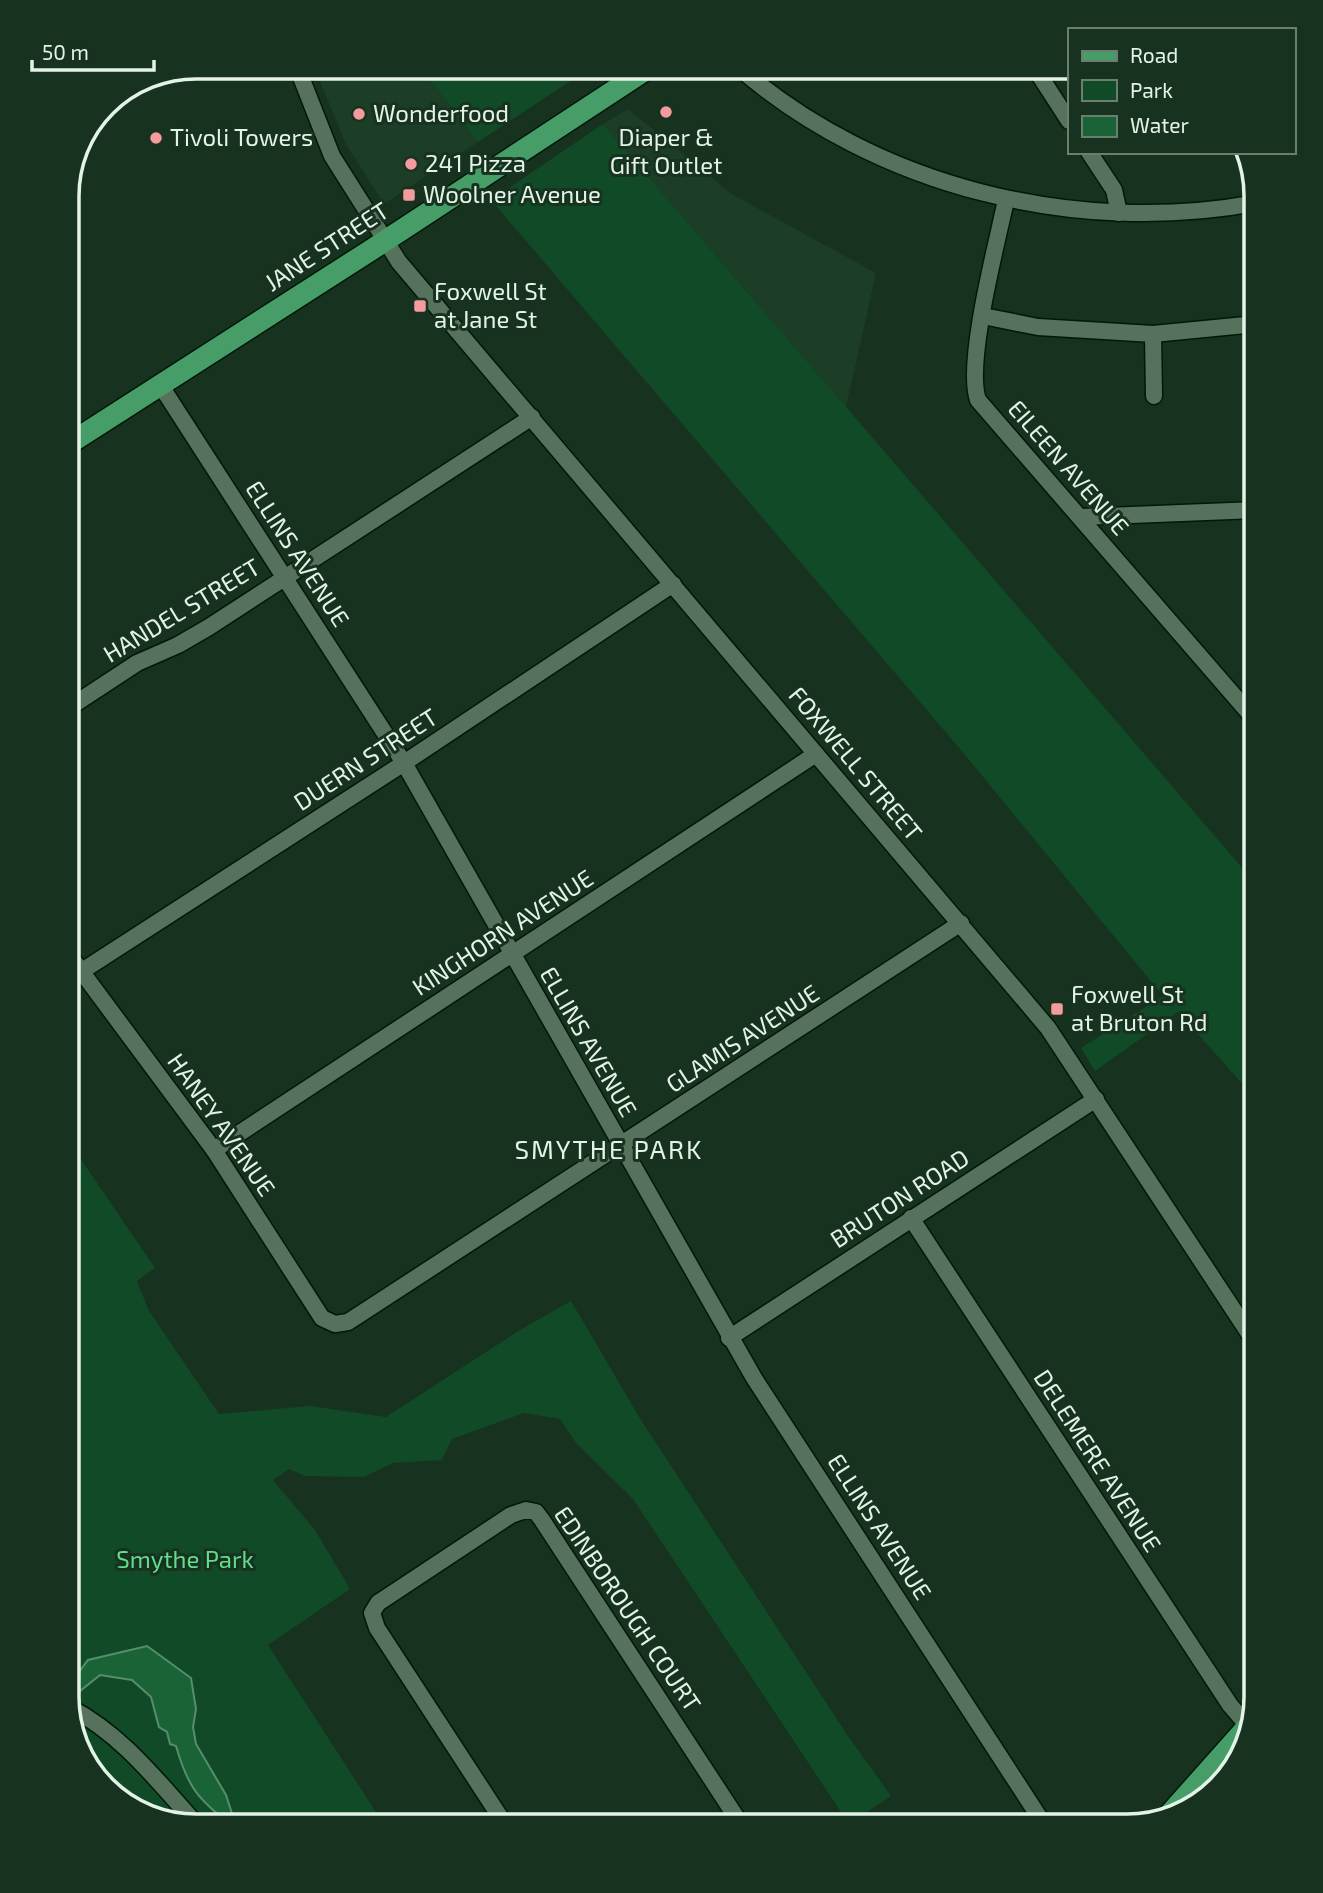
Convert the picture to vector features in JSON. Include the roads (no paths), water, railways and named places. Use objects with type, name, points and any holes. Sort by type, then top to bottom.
[{"type":"main road","name":"JANE STREET","points":[[79,437],[387,240],[632,79]]},
{"type":"main road","points":[[1182,1801],[1235,1741]]},
{"type":"street","points":[[302,79],[332,156],[387,240]]},
{"type":"street","points":[[752,79],[832,133],[909,169],[1006,200],[1119,213],[1195,211],[1244,205]]},
{"type":"street","points":[[1042,79],[1068,119]]},
{"type":"street","points":[[1091,154],[1114,190],[1119,213]]},
{"type":"street","name":"EILEEN AVENUE","points":[[1006,200],[974,375],[978,400],[1244,707]]},
{"type":"street","name":"FOXWELL STREET","points":[[387,240],[399,262],[1048,1028],[1244,1326]]},
{"type":"street","points":[[983,316],[1038,327],[1153,334],[1244,325]]},
{"type":"street","points":[[1153,334],[1154,396]]},
{"type":"street","name":"ELLINS AVENUE","points":[[161,386],[404,763],[729,1338],[1037,1814]]},
{"type":"street","name":"HANDEL STREET","points":[[79,701],[137,663],[178,645],[209,627],[532,417]]},
{"type":"street","points":[[1081,517],[1244,510]]},
{"type":"street","name":"DUERN STREET","points":[[82,971],[404,763],[673,584]]},
{"type":"street","name":"KINGHORN AVENUE","points":[[214,1150],[816,754]]},
{"type":"street","name":"GLAMIS AVENUE","points":[[335,1324],[348,1322],[961,923]]},
{"type":"street","name":"HANEY AVENUE","points":[[79,967],[214,1150],[322,1318],[335,1324]]},
{"type":"street","name":"BRUTON ROAD","points":[[729,1338],[1096,1099]]},
{"type":"street","name":"DELEMERE AVENUE","points":[[911,1218],[1230,1705],[1242,1718]]},
{"type":"street","name":"EDINBOROUGH COURT","points":[[498,1814],[377,1628],[372,1613],[378,1603],[512,1515],[526,1510],[536,1512],[542,1520],[734,1814]]},
{"type":"street","points":[[80,1713],[126,1746],[187,1814]]},
{"type":"water","points":[[147,1646],[191,1678],[196,1709],[193,1727],[196,1744],[226,1795],[232,1814],[217,1814],[196,1792],[185,1772],[176,1746],[170,1744],[167,1732],[159,1727],[151,1697],[132,1680],[100,1675],[79,1691],[79,1672],[88,1660]]},
{"type":"place","name":"Diaper & Gift Outlet","points":[[666,112]]},
{"type":"place","name":"Wonderfood","points":[[359,114]]},
{"type":"place","name":"Tivoli Towers","points":[[156,138]]},
{"type":"place","name":"241 Pizza","points":[[411,164]]},
{"type":"place","name":"Woolner Avenue","points":[[409,195]]},
{"type":"place","name":"Foxwell St at Jane St","points":[[420,306]]},
{"type":"place","name":"Foxwell St at Bruton Rd","points":[[1057,1009]]},
{"type":"district","name":"SMYTHE PARK","points":[[609,1150]]},
{"type":"park label","name":"Smythe Park","points":[[185,1560]]}]
